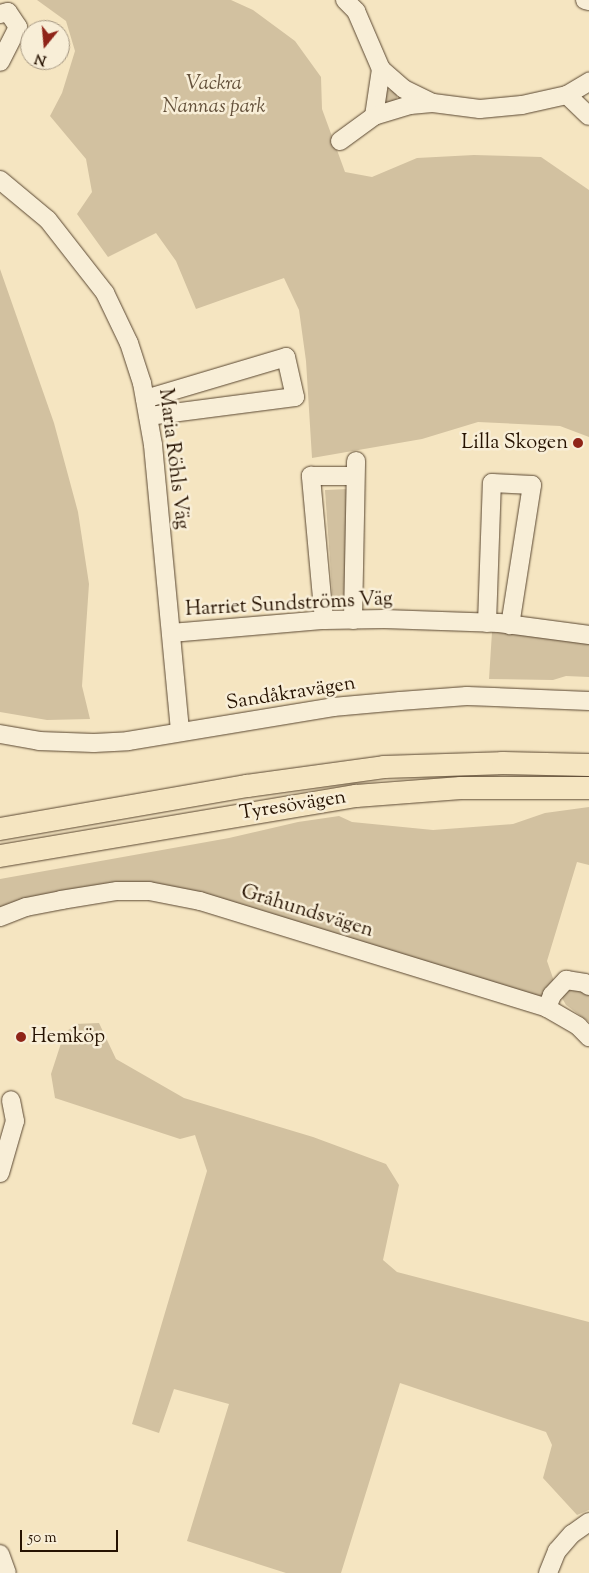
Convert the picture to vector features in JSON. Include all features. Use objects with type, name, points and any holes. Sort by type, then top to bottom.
[{"type":"main road","name":"Tyresövägen","points":[[0,829],[256,785],[365,769],[442,763],[589,765]]},
{"type":"main road","name":"Tyresövägen","points":[[0,856],[356,796],[462,788],[589,788]]},
{"type":"street","points":[[345,0],[356,11],[381,69],[404,88],[433,103]]},
{"type":"street","points":[[585,0],[589,1]]},
{"type":"street","points":[[0,14],[8,12],[18,27],[0,62]]},
{"type":"street","points":[[374,116],[381,69]]},
{"type":"street","points":[[340,141],[374,116],[410,105],[433,103],[480,109],[522,105],[567,95],[589,82]]},
{"type":"street","points":[[567,95],[589,116]]},
{"type":"street","name":"Maria Röhls Väg","points":[[0,180],[48,220],[105,293],[129,343],[146,408],[153,444],[180,732]]},
{"type":"street","points":[[286,356],[295,397],[146,408],[286,356]]},
{"type":"street","points":[[324,620],[311,476],[356,468],[353,620]]},
{"type":"street","points":[[487,623],[492,483],[532,485],[510,625]]},
{"type":"street","name":"Harriet Sundströms Väg","points":[[171,633],[324,620],[353,620],[487,623],[589,636]]},
{"type":"street","name":"Sandåkravägen","points":[[0,734],[39,741],[86,743],[128,741],[333,707],[400,701],[467,696],[589,700]]},
{"type":"street","name":"Gråhundsvägen","points":[[0,917],[26,907],[117,891],[149,891],[200,901],[547,1008],[578,1026],[589,1037]]},
{"type":"street","points":[[547,1008],[552,995],[566,980],[585,983],[589,986]]},
{"type":"street","points":[[0,1173],[15,1121],[11,1100]]},
{"type":"street","points":[[548,1573],[557,1551],[572,1534],[589,1522]]},
{"type":"street","points":[[0,1554],[8,1573]]},
{"type":"green space","name":"Vackra Nannas park","points":[[37,0],[231,0],[253,10],[295,41],[321,77],[322,109],[345,172],[372,177],[417,158],[474,155],[541,157],[589,190],[589,437],[560,426],[478,422],[422,439],[312,458],[306,361],[299,310],[284,278],[196,309],[176,261],[156,233],[108,257],[77,214],[92,192],[86,159],[50,116],[62,93],[75,51],[70,34],[70,20],[65,20]]},
{"type":"green space","points":[[390,90],[395,92],[397,97],[395,102],[390,104],[385,102],[383,97],[385,92]]},
{"type":"green space","points":[[0,269],[54,423],[78,512],[89,584],[82,686],[90,719],[47,720],[0,712]]},
{"type":"green space","points":[[348,489],[344,604],[333,604],[325,490]]},
{"type":"green space","points":[[492,632],[589,642],[589,677],[566,676],[553,680],[489,679]]},
{"type":"green space","points":[[589,807],[589,865],[577,862],[547,961],[554,981],[544,997],[535,998],[165,887],[0,914],[0,879],[229,838],[298,822],[339,816],[352,822],[433,830],[513,824],[545,813]]},
{"type":"green space","points":[[573,985],[589,994],[589,1022],[566,1005],[562,998],[564,992]]},
{"type":"green space","points":[[99,1023],[116,1059],[184,1098],[313,1137],[386,1164],[399,1185],[383,1260],[397,1272],[589,1322],[589,1510],[577,1515],[543,1478],[552,1445],[546,1432],[400,1383],[341,1573],[286,1573],[187,1541],[229,1404],[174,1389],[159,1433],[132,1424],[207,1171],[195,1135],[180,1139],[55,1098],[51,1074],[64,1034],[75,1024]]},
{"type":"place","name":"Lilla Skogen","points":[[578,443]]},
{"type":"place","name":"Hemköp","points":[[21,1037]]}]
